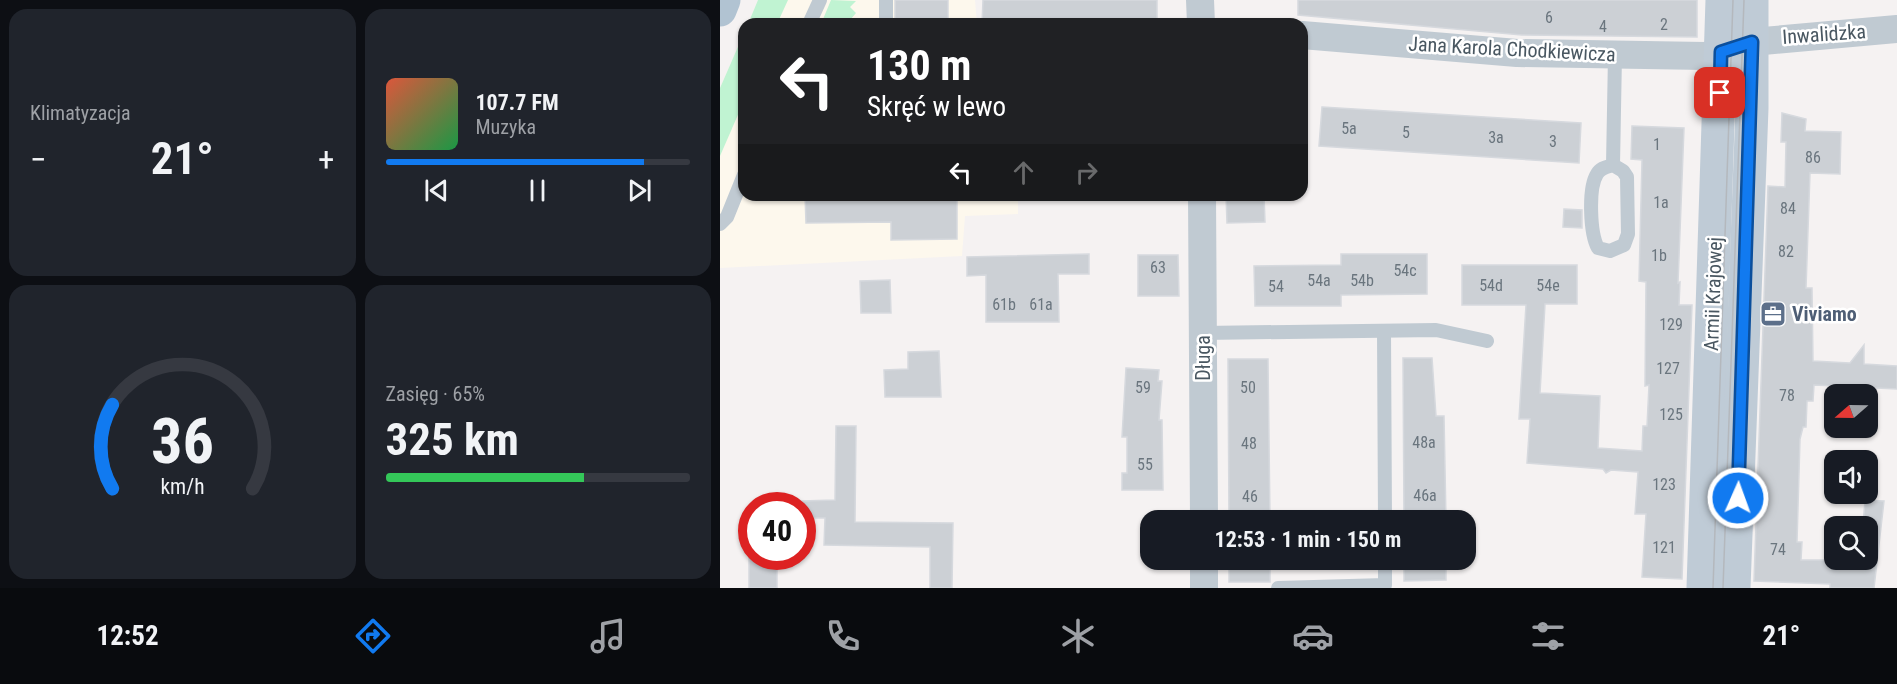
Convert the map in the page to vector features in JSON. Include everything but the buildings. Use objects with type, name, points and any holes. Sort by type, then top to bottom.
[{"type":"main road","points":[[720,10],[724,0]]},
{"type":"street","points":[[1200,0],[1201,18]]},
{"type":"street","name":"Armii Krajowej","points":[[1703,588],[1722,0]]},
{"type":"street","name":"Armii Krajowej","points":[[1734,588],[1752,0]]},
{"type":"street","name":"Inwalidzka","points":[[1752,42],[1897,29]]},
{"type":"street","name":"Jana Karola Chodkiewicza","points":[[1308,36],[1517,53],[1705,56],[1721,52]]},
{"type":"street","points":[[1721,52],[1752,42]]},
{"type":"street","name":"Długa","points":[[1202,201],[1204,510]]},
{"type":"street","points":[[1204,570],[1204,588]]},
{"type":"lane","points":[[812,18],[820,0]]},
{"type":"lane","points":[[886,0],[886,18]]},
{"type":"lane","points":[[1613,165],[1615,55]]},
{"type":"lane","points":[[1613,165],[1623,171],[1627,177],[1628,234],[1624,245],[1610,251],[1598,248],[1592,239],[1591,228],[1593,181],[1598,171],[1613,165]]},
{"type":"lane","points":[[724,220],[738,188]]},
{"type":"lane","points":[[1203,333],[1436,330],[1487,341]]},
{"type":"lane","points":[[1384,331],[1385,510]]},
{"type":"lane","points":[[1278,588],[1385,585],[1385,570]]},
{"type":"shaded area","points":[[758,0],[975,0],[976,18],[750,18]]},
{"type":"shaded area","points":[[738,47],[738,201],[1018,201],[1018,214],[965,216],[962,256],[720,268],[720,88]]},
{"type":"green space","points":[[758,0],[788,0],[780,18],[750,18]]},
{"type":"green space","points":[[831,0],[856,1],[850,7],[856,13],[852,18],[824,18]]},
{"type":"green space","points":[[738,47],[738,115],[720,156],[720,88]]},
{"type":"tram line","points":[[1713,588],[1733,0]]},
{"type":"tram line","points":[[1723,588],[1744,0]]},
{"type":"place","name":"Viviamo","points":[[1773,314]]},
{"type":"route","points":[[1720,93],[1721,52],[1752,42],[1752,108],[1738,498]]}]
